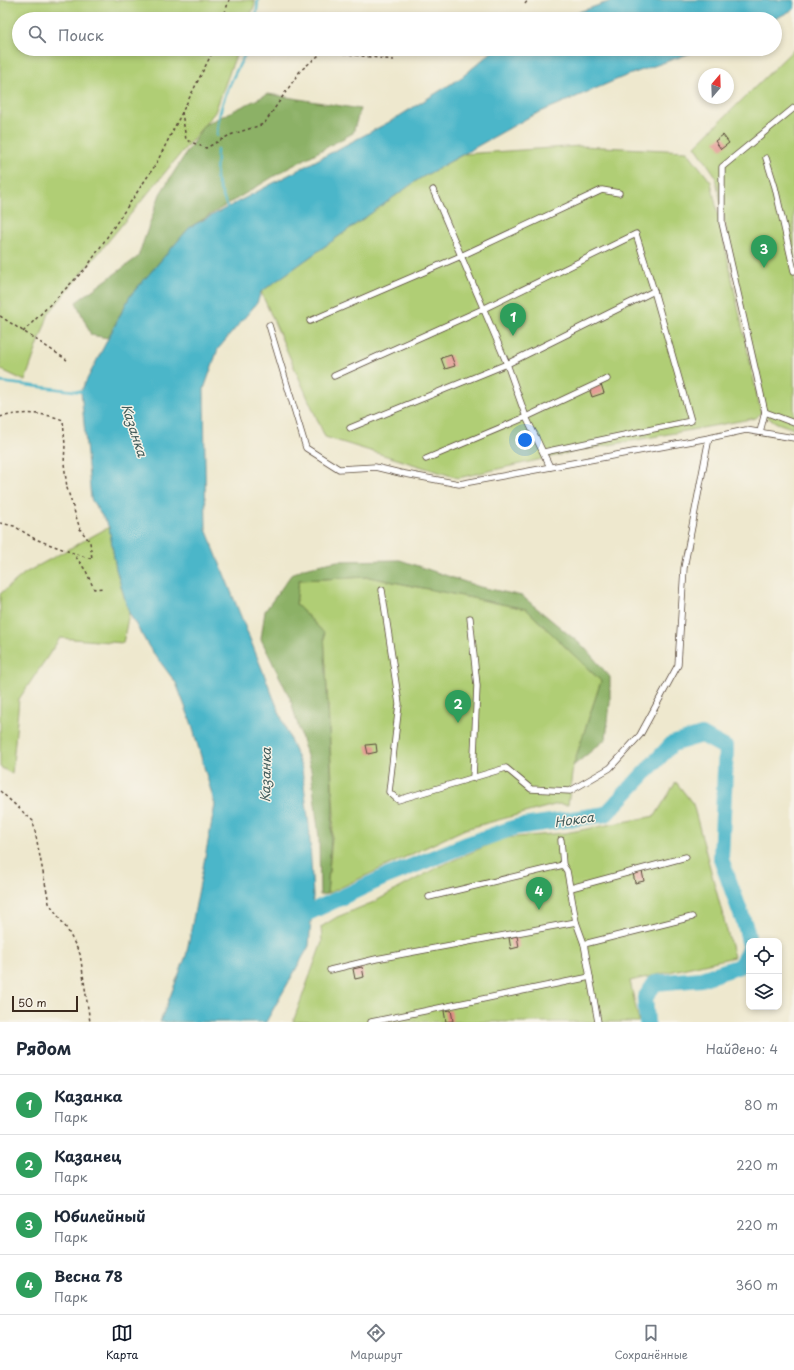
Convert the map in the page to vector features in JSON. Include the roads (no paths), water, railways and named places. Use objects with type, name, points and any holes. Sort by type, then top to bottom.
[{"type":"lane","points":[[760,432],[765,412],[722,223],[722,167],[794,108]]},
{"type":"lane","points":[[766,158],[775,187],[794,271]]},
{"type":"lane","points":[[433,190],[507,364],[526,417],[550,467]]},
{"type":"lane","points":[[310,321],[461,256],[602,190],[619,193]]},
{"type":"lane","points":[[334,376],[483,309],[636,234],[691,421],[544,452]]},
{"type":"lane","points":[[350,428],[507,364],[654,291]]},
{"type":"lane","points":[[269,325],[306,448],[339,469],[375,466],[400,474],[459,484],[746,430],[794,438]]},
{"type":"lane","points":[[426,459],[526,417],[607,379]]},
{"type":"lane","points":[[765,412],[794,423]]},
{"type":"lane","points":[[382,590],[399,704],[389,792],[398,800],[506,768],[531,789],[570,791],[610,768],[640,735],[678,665],[684,568],[709,438]]},
{"type":"lane","points":[[470,618],[478,686],[473,778]]},
{"type":"lane","points":[[561,840],[563,865],[567,871],[576,922],[584,944],[598,1022]]},
{"type":"lane","points":[[571,888],[686,857]]},
{"type":"lane","points":[[429,896],[563,865]]},
{"type":"lane","points":[[584,944],[692,916]]},
{"type":"lane","points":[[330,970],[376,959],[576,922]]},
{"type":"lane","points":[[371,1022],[590,977]]},
{"type":"water","points":[[614,0],[794,0],[794,9],[782,15],[782,12],[579,12]]},
{"type":"water","name":"Казанка","points":[[487,56],[682,56],[623,77],[531,116],[419,179],[261,292],[257,303],[218,349],[204,389],[206,529],[302,769],[309,825],[313,896],[309,946],[266,1022],[160,1022],[186,956],[215,805],[191,722],[176,683],[149,647],[129,613],[116,569],[109,527],[91,499],[81,391],[130,296],[190,227],[393,120],[462,77]]},
{"type":"waterway","points":[[257,12],[258,0]]},
{"type":"waterway","points":[[217,135],[223,101],[244,56]]},
{"type":"waterway","points":[[217,149],[216,179],[228,209]]},
{"type":"waterway","points":[[0,382],[83,392]]},
{"type":"waterway","name":"Нокса","points":[[293,920],[385,877],[468,844],[516,827],[606,814],[672,744],[702,735],[726,748],[721,859],[746,928],[748,938]]},
{"type":"waterway","name":"Нокса","points":[[647,1022],[645,998],[655,983],[701,979],[740,966],[746,955]]},
{"type":"place","name":"Юбилейный","points":[[764,268]]},
{"type":"place","name":"Казанка","points":[[513,336]]},
{"type":"place","name":"Казанец","points":[[458,723]]},
{"type":"place","name":"Весна 78","points":[[539,910]]}]
